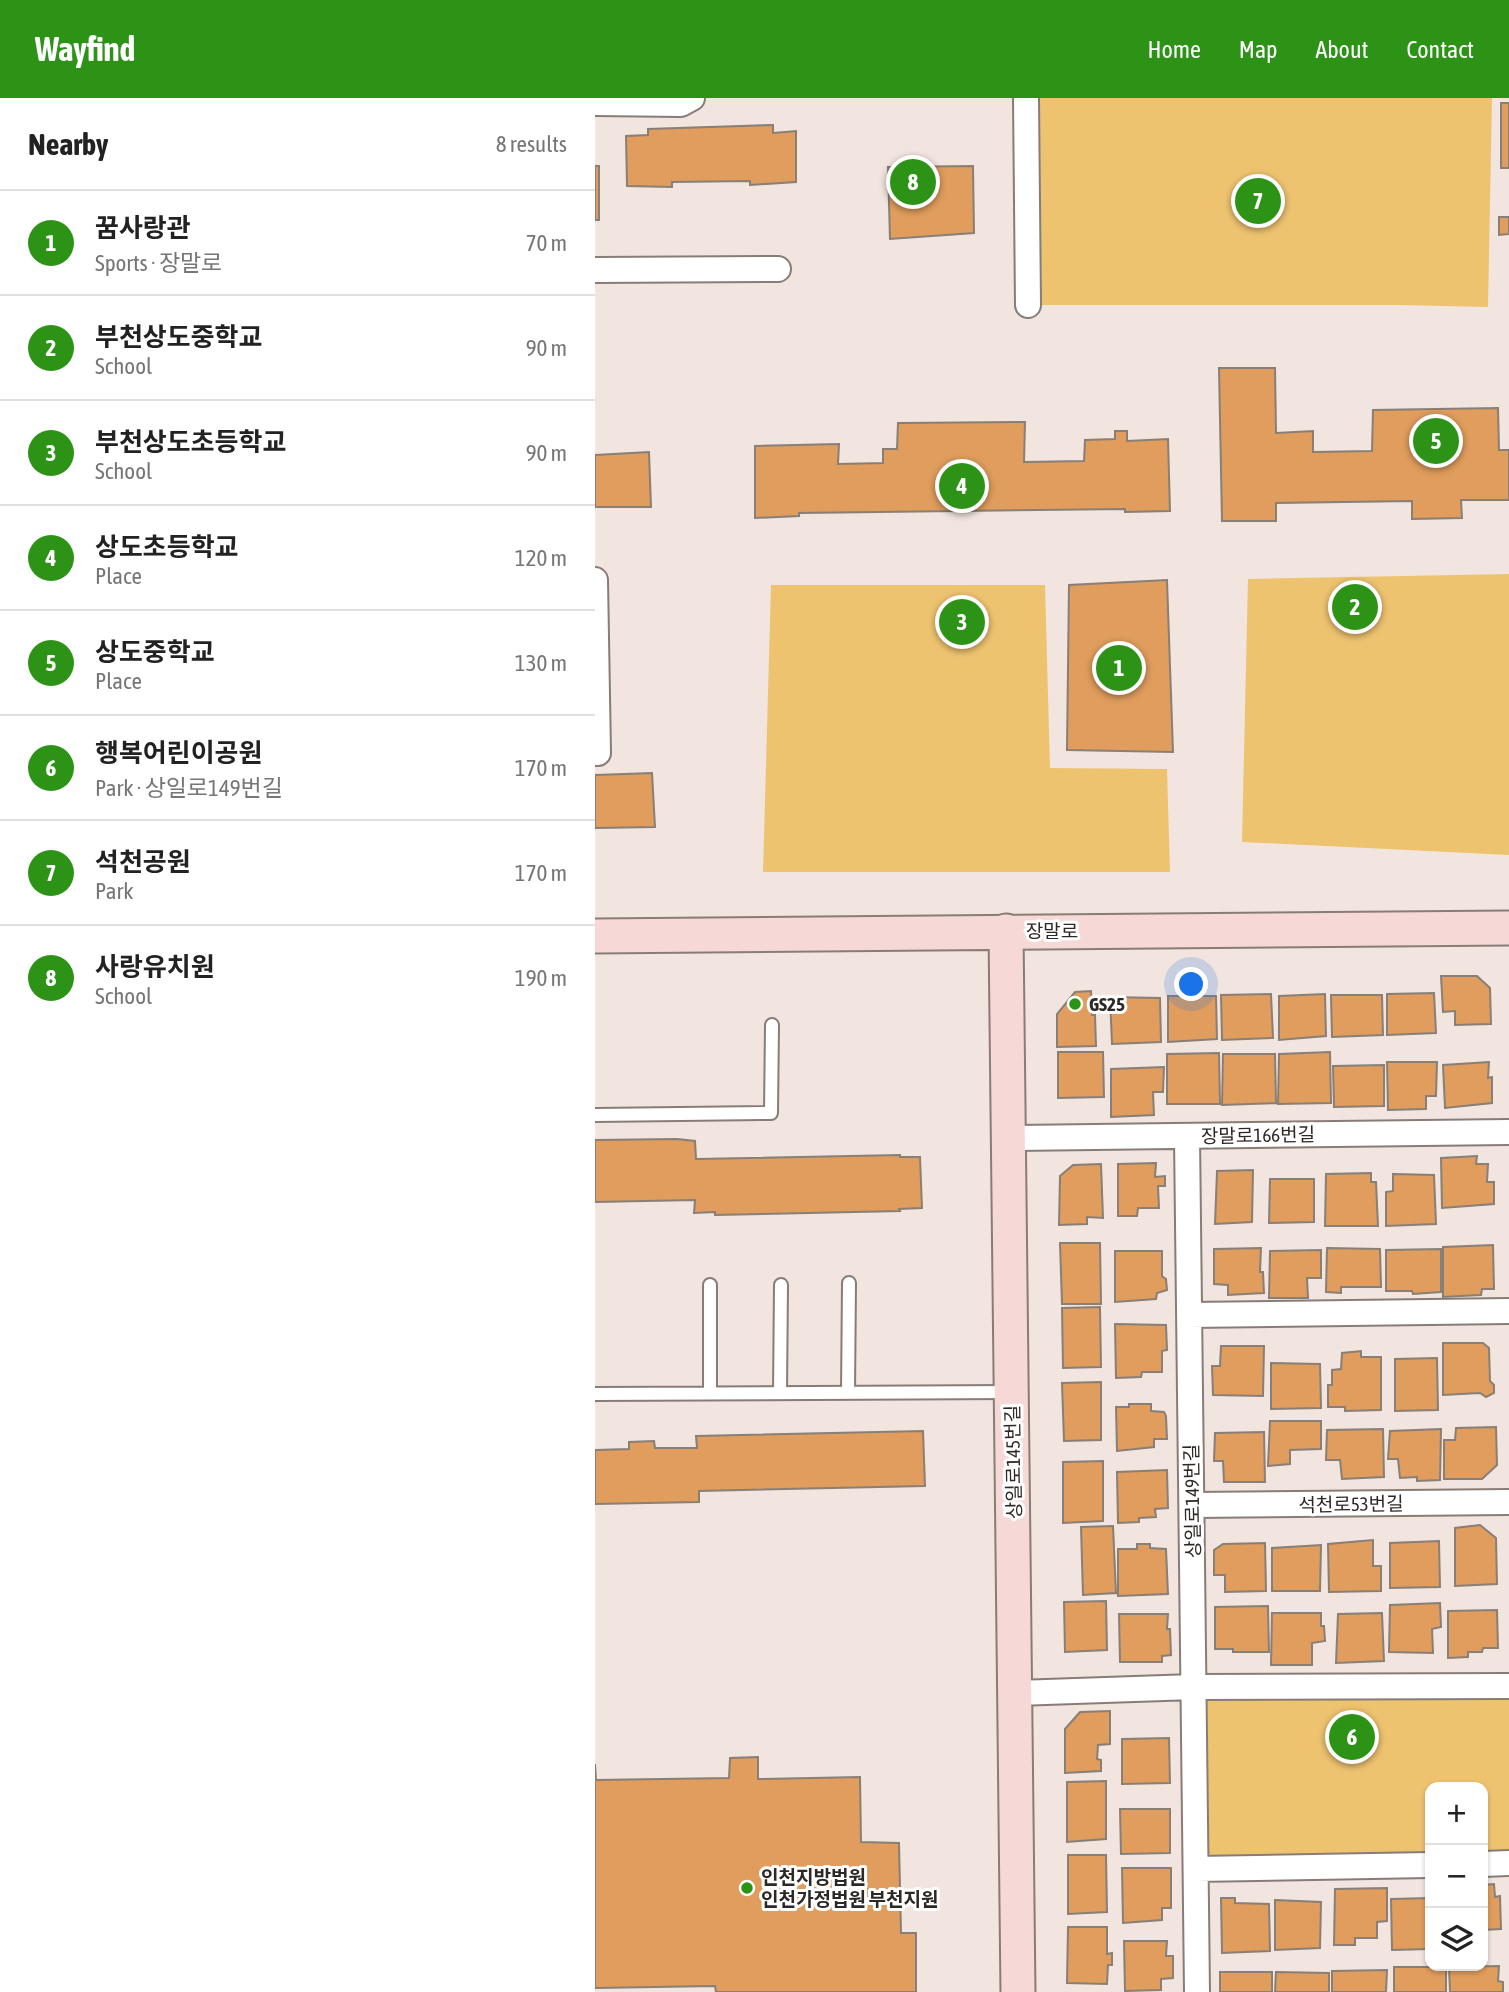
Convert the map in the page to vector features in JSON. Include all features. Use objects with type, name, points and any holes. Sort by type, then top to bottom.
[{"type":"street","points":[[595,103],[681,104],[692,98]]},
{"type":"street","points":[[1026,98],[1028,305]]},
{"type":"street","points":[[595,270],[778,269]]},
{"type":"street","points":[[595,580],[598,753],[595,753]]},
{"type":"street","name":"장말로","points":[[595,936],[1509,928]]},
{"type":"street","name":"상일로145번길","points":[[1006,932],[1019,1992]]},
{"type":"street","name":"장말로166번길","points":[[1007,1138],[1509,1132]]},
{"type":"street","name":"상일로149번길","points":[[1187,1136],[1196,1992]]},
{"type":"street","points":[[1189,1315],[1509,1311]]},
{"type":"street","name":"석천로53번길","points":[[1192,1505],[1509,1502]]},
{"type":"street","points":[[1016,1693],[1194,1687],[1509,1686]]},
{"type":"street","points":[[1488,1864],[1509,1863]]},
{"type":"street","points":[[1196,1869],[1425,1865]]},
{"type":"lane","points":[[595,1115],[771,1113],[772,1025]]},
{"type":"lane","points":[[848,1393],[849,1283]]},
{"type":"lane","points":[[710,1285],[710,1393]]},
{"type":"lane","points":[[780,1393],[781,1285]]},
{"type":"lane","points":[[595,1394],[1011,1392]]},
{"type":"shaded area","points":[[1026,98],[1492,98],[1488,307],[1028,305]]},
{"type":"shaded area","points":[[1509,574],[1509,855],[1242,842],[1248,579]]},
{"type":"shaded area","points":[[771,585],[1045,585],[1050,768],[1167,769],[1170,872],[763,872]]},
{"type":"shaded area","points":[[1509,1686],[1509,1863],[1488,1864],[1488,1782],[1425,1782],[1425,1865],[1196,1869],[1194,1687]]},
{"type":"building","points":[[1501,103],[1509,103],[1509,168],[1501,168]]},
{"type":"building","points":[[773,125],[773,133],[796,131],[796,182],[750,185],[750,181],[672,182],[672,187],[627,186],[626,136],[648,135],[648,129]]},
{"type":"building","points":[[595,166],[599,166],[599,220],[595,220]]},
{"type":"building","points":[[973,166],[974,233],[890,239],[888,167]]},
{"type":"building","points":[[1499,217],[1509,217],[1509,234],[1499,235]]},
{"type":"building","points":[[1219,368],[1275,368],[1276,433],[1313,431],[1313,452],[1372,451],[1373,410],[1498,408],[1499,450],[1509,450],[1509,500],[1461,500],[1462,518],[1412,519],[1412,501],[1276,503],[1276,521],[1222,521]]},
{"type":"building","points":[[1025,422],[1024,462],[1084,461],[1085,440],[1115,439],[1115,431],[1127,431],[1127,441],[1168,439],[1170,511],[1125,512],[1125,509],[799,513],[799,516],[755,518],[755,446],[839,444],[838,464],[883,463],[883,449],[897,449],[898,423]]},
{"type":"building","points":[[649,452],[651,507],[595,507],[595,455]]},
{"type":"building","points":[[1167,580],[1173,752],[1067,750],[1069,585]]},
{"type":"building","points":[[652,773],[655,827],[595,828],[595,775]]},
{"type":"building","points":[[1441,976],[1477,976],[1490,988],[1491,1024],[1455,1025],[1455,1011],[1443,1012]]},
{"type":"building","points":[[1091,991],[1096,1046],[1057,1047],[1057,1014],[1075,992]]},
{"type":"building","points":[[1434,993],[1436,1033],[1387,1035],[1387,994]]},
{"type":"building","points":[[1271,994],[1273,1038],[1222,1040],[1221,995]]},
{"type":"building","points":[[1325,994],[1326,1036],[1279,1040],[1279,996]]},
{"type":"building","points":[[1331,995],[1382,995],[1383,1035],[1332,1037]]},
{"type":"building","points":[[1168,996],[1216,996],[1217,1039],[1168,1042]]},
{"type":"building","points":[[1110,997],[1160,998],[1161,1042],[1112,1044]]},
{"type":"building","points":[[1058,1052],[1103,1052],[1104,1097],[1058,1098]]},
{"type":"building","points":[[1330,1052],[1331,1103],[1278,1104],[1279,1054]]},
{"type":"building","points":[[1219,1053],[1220,1104],[1167,1104],[1167,1054]]},
{"type":"building","points":[[1223,1054],[1275,1054],[1276,1103],[1222,1105]]},
{"type":"building","points":[[1387,1062],[1437,1062],[1436,1096],[1426,1096],[1426,1109],[1388,1110]]},
{"type":"building","points":[[1489,1062],[1488,1078],[1492,1077],[1492,1103],[1445,1108],[1443,1065]]},
{"type":"building","points":[[1384,1065],[1384,1106],[1334,1107],[1333,1066]]},
{"type":"building","points":[[1164,1067],[1163,1092],[1153,1092],[1154,1115],[1111,1117],[1111,1069]]},
{"type":"building","points":[[595,1140],[695,1141],[696,1159],[900,1155],[920,1157],[922,1208],[899,1209],[900,1211],[715,1215],[715,1212],[694,1213],[695,1200],[595,1202]]},
{"type":"building","points":[[1477,1156],[1476,1164],[1488,1164],[1487,1182],[1494,1182],[1494,1204],[1442,1208],[1441,1158]]},
{"type":"building","points":[[1156,1163],[1155,1177],[1165,1176],[1165,1186],[1158,1186],[1159,1208],[1138,1208],[1137,1216],[1118,1216],[1118,1164]]},
{"type":"building","points":[[1101,1164],[1103,1218],[1087,1217],[1087,1224],[1059,1225],[1060,1176],[1073,1165]]},
{"type":"building","points":[[1253,1170],[1252,1222],[1215,1224],[1217,1171]]},
{"type":"building","points":[[1371,1173],[1371,1182],[1376,1182],[1378,1226],[1325,1226],[1326,1174]]},
{"type":"building","points":[[1393,1174],[1434,1175],[1436,1224],[1386,1226],[1386,1192],[1393,1191]]},
{"type":"building","points":[[1270,1179],[1314,1179],[1314,1222],[1269,1223]]},
{"type":"building","points":[[1060,1243],[1100,1243],[1101,1304],[1062,1304]]},
{"type":"building","points":[[1493,1245],[1494,1289],[1482,1289],[1481,1295],[1443,1297],[1443,1247]]},
{"type":"building","points":[[1261,1248],[1260,1272],[1263,1272],[1264,1293],[1228,1295],[1228,1285],[1214,1284],[1214,1249]]},
{"type":"building","points":[[1327,1248],[1380,1249],[1381,1287],[1341,1287],[1341,1293],[1326,1292]]},
{"type":"building","points":[[1441,1249],[1441,1292],[1413,1294],[1412,1291],[1386,1291],[1386,1250]]},
{"type":"building","points":[[1321,1250],[1321,1278],[1307,1278],[1308,1298],[1269,1298],[1270,1251]]},
{"type":"building","points":[[1115,1251],[1162,1251],[1162,1276],[1166,1279],[1167,1290],[1157,1293],[1156,1299],[1115,1302]]},
{"type":"building","points":[[1100,1307],[1101,1367],[1063,1368],[1062,1308]]},
{"type":"building","points":[[1115,1324],[1166,1325],[1167,1350],[1162,1351],[1162,1372],[1142,1372],[1141,1377],[1116,1378]]},
{"type":"building","points":[[1443,1343],[1483,1343],[1489,1348],[1490,1381],[1494,1385],[1494,1393],[1486,1397],[1480,1393],[1443,1395]]},
{"type":"building","points":[[1221,1346],[1264,1346],[1263,1396],[1213,1395],[1212,1366],[1220,1366]]},
{"type":"building","points":[[1361,1351],[1361,1357],[1381,1357],[1381,1410],[1345,1411],[1345,1407],[1328,1407],[1328,1385],[1332,1385],[1332,1370],[1341,1369],[1342,1353]]},
{"type":"building","points":[[1437,1358],[1438,1410],[1395,1411],[1395,1359]]},
{"type":"building","points":[[1271,1363],[1320,1364],[1321,1408],[1271,1409]]},
{"type":"building","points":[[1101,1382],[1101,1440],[1064,1441],[1062,1383]]},
{"type":"building","points":[[1129,1404],[1151,1404],[1151,1411],[1164,1412],[1167,1439],[1154,1439],[1154,1447],[1117,1451],[1116,1407],[1129,1407]]},
{"type":"building","points":[[1270,1421],[1321,1421],[1321,1449],[1290,1450],[1290,1464],[1268,1466]]},
{"type":"building","points":[[1496,1427],[1497,1465],[1482,1479],[1444,1479],[1444,1440],[1455,1440],[1456,1428]]},
{"type":"building","points":[[1383,1429],[1384,1477],[1342,1479],[1340,1460],[1326,1460],[1327,1430]]},
{"type":"building","points":[[1441,1429],[1440,1480],[1417,1481],[1417,1477],[1400,1478],[1398,1459],[1388,1459],[1390,1431]]},
{"type":"building","points":[[923,1431],[925,1486],[699,1491],[699,1502],[595,1504],[595,1450],[629,1449],[629,1442],[654,1441],[655,1448],[697,1448],[696,1436]]},
{"type":"building","points":[[1264,1432],[1265,1482],[1224,1482],[1223,1461],[1214,1461],[1215,1433]]},
{"type":"building","points":[[1103,1461],[1103,1521],[1063,1523],[1063,1462]]},
{"type":"building","points":[[1167,1470],[1168,1508],[1155,1509],[1156,1517],[1139,1518],[1139,1522],[1118,1523],[1117,1472]]},
{"type":"building","points":[[1480,1525],[1496,1538],[1497,1584],[1455,1586],[1455,1528]]},
{"type":"building","points":[[1113,1526],[1116,1593],[1083,1595],[1081,1527]]},
{"type":"building","points":[[1373,1540],[1373,1566],[1381,1566],[1381,1591],[1329,1592],[1328,1544]]},
{"type":"building","points":[[1439,1541],[1440,1587],[1390,1588],[1390,1543]]},
{"type":"building","points":[[1265,1543],[1266,1591],[1225,1592],[1225,1575],[1214,1575],[1214,1550],[1223,1544]]},
{"type":"building","points":[[1137,1544],[1150,1544],[1150,1548],[1166,1549],[1168,1594],[1118,1596],[1118,1549],[1137,1549]]},
{"type":"building","points":[[1321,1545],[1320,1591],[1272,1591],[1272,1548]]},
{"type":"building","points":[[1106,1601],[1107,1650],[1065,1652],[1064,1602]]},
{"type":"building","points":[[1440,1603],[1441,1627],[1432,1629],[1433,1653],[1389,1652],[1390,1605]]},
{"type":"building","points":[[1268,1606],[1269,1652],[1215,1649],[1215,1607]]},
{"type":"building","points":[[1497,1610],[1498,1648],[1468,1652],[1468,1657],[1448,1658],[1448,1611]]},
{"type":"building","points":[[1272,1613],[1321,1613],[1325,1641],[1312,1643],[1312,1665],[1271,1665]]},
{"type":"building","points":[[1382,1613],[1384,1661],[1336,1663],[1338,1614]]},
{"type":"building","points":[[1119,1614],[1168,1614],[1171,1655],[1162,1656],[1162,1662],[1120,1662]]},
{"type":"building","points":[[1110,1711],[1110,1744],[1098,1745],[1097,1759],[1101,1760],[1101,1771],[1065,1773],[1065,1729],[1080,1712]]},
{"type":"building","points":[[1169,1738],[1170,1783],[1122,1784],[1122,1739]]},
{"type":"building","name":"인천지방법원 인천가정법원 부천지원","points":[[758,1757],[758,1779],[860,1777],[861,1842],[899,1843],[901,1933],[916,1933],[916,1992],[716,1992],[715,1986],[595,1988],[595,1764],[596,1780],[729,1778],[730,1758]]},
{"type":"building","points":[[1106,1781],[1106,1839],[1067,1842],[1067,1782]]},
{"type":"building","points":[[1120,1809],[1170,1809],[1170,1853],[1121,1854]]},
{"type":"building","points":[[1068,1855],[1106,1855],[1107,1912],[1068,1914]]},
{"type":"building","points":[[1122,1868],[1171,1868],[1171,1908],[1162,1908],[1162,1920],[1123,1923]]},
{"type":"building","points":[[1494,1884],[1495,1897],[1500,1896],[1501,1929],[1488,1930],[1488,1885]]},
{"type":"building","points":[[1387,1888],[1387,1921],[1377,1922],[1377,1938],[1355,1938],[1355,1945],[1334,1945],[1335,1889]]},
{"type":"building","points":[[1221,1898],[1235,1898],[1235,1903],[1269,1904],[1270,1951],[1222,1953]]},
{"type":"building","points":[[1425,1898],[1425,1949],[1392,1950],[1391,1899]]},
{"type":"building","points":[[1275,1900],[1321,1902],[1320,1948],[1275,1950]]},
{"type":"building","points":[[1068,1927],[1107,1927],[1107,1954],[1112,1953],[1112,1965],[1108,1965],[1107,1984],[1067,1983]]},
{"type":"building","points":[[1124,1941],[1167,1941],[1166,1956],[1173,1956],[1173,1978],[1161,1979],[1161,1990],[1125,1991]]},
{"type":"building","points":[[1488,1966],[1499,1966],[1498,1981],[1503,1982],[1503,1992],[1450,1992],[1449,1971],[1488,1971]]},
{"type":"building","points":[[1394,1967],[1425,1967],[1425,1971],[1446,1971],[1446,1992],[1394,1992]]},
{"type":"building","points":[[1387,1970],[1386,1992],[1332,1992],[1332,1971]]},
{"type":"building","points":[[1220,1972],[1272,1972],[1272,1992],[1220,1992]]},
{"type":"building","points":[[1276,1972],[1329,1973],[1329,1992],[1275,1992]]},
{"type":"place","name":"사랑유치원","points":[[913,182]]},
{"type":"place","name":"석천공원","points":[[1258,201]]},
{"type":"place","name":"상도중학교","points":[[1436,441]]},
{"type":"place","name":"상도초등학교","points":[[962,486]]},
{"type":"place","name":"부천상도중학교","points":[[1355,607]]},
{"type":"place","name":"부천상도초등학교","points":[[962,622]]},
{"type":"place","name":"꿈사랑관","points":[[1119,668]]},
{"type":"place","name":"GS25","points":[[1075,1004]]},
{"type":"place","name":"행복어린이공원","points":[[1352,1737]]},
{"type":"place","name":"인천지방법원 인천가정법원 부천지원","points":[[747,1888]]}]
